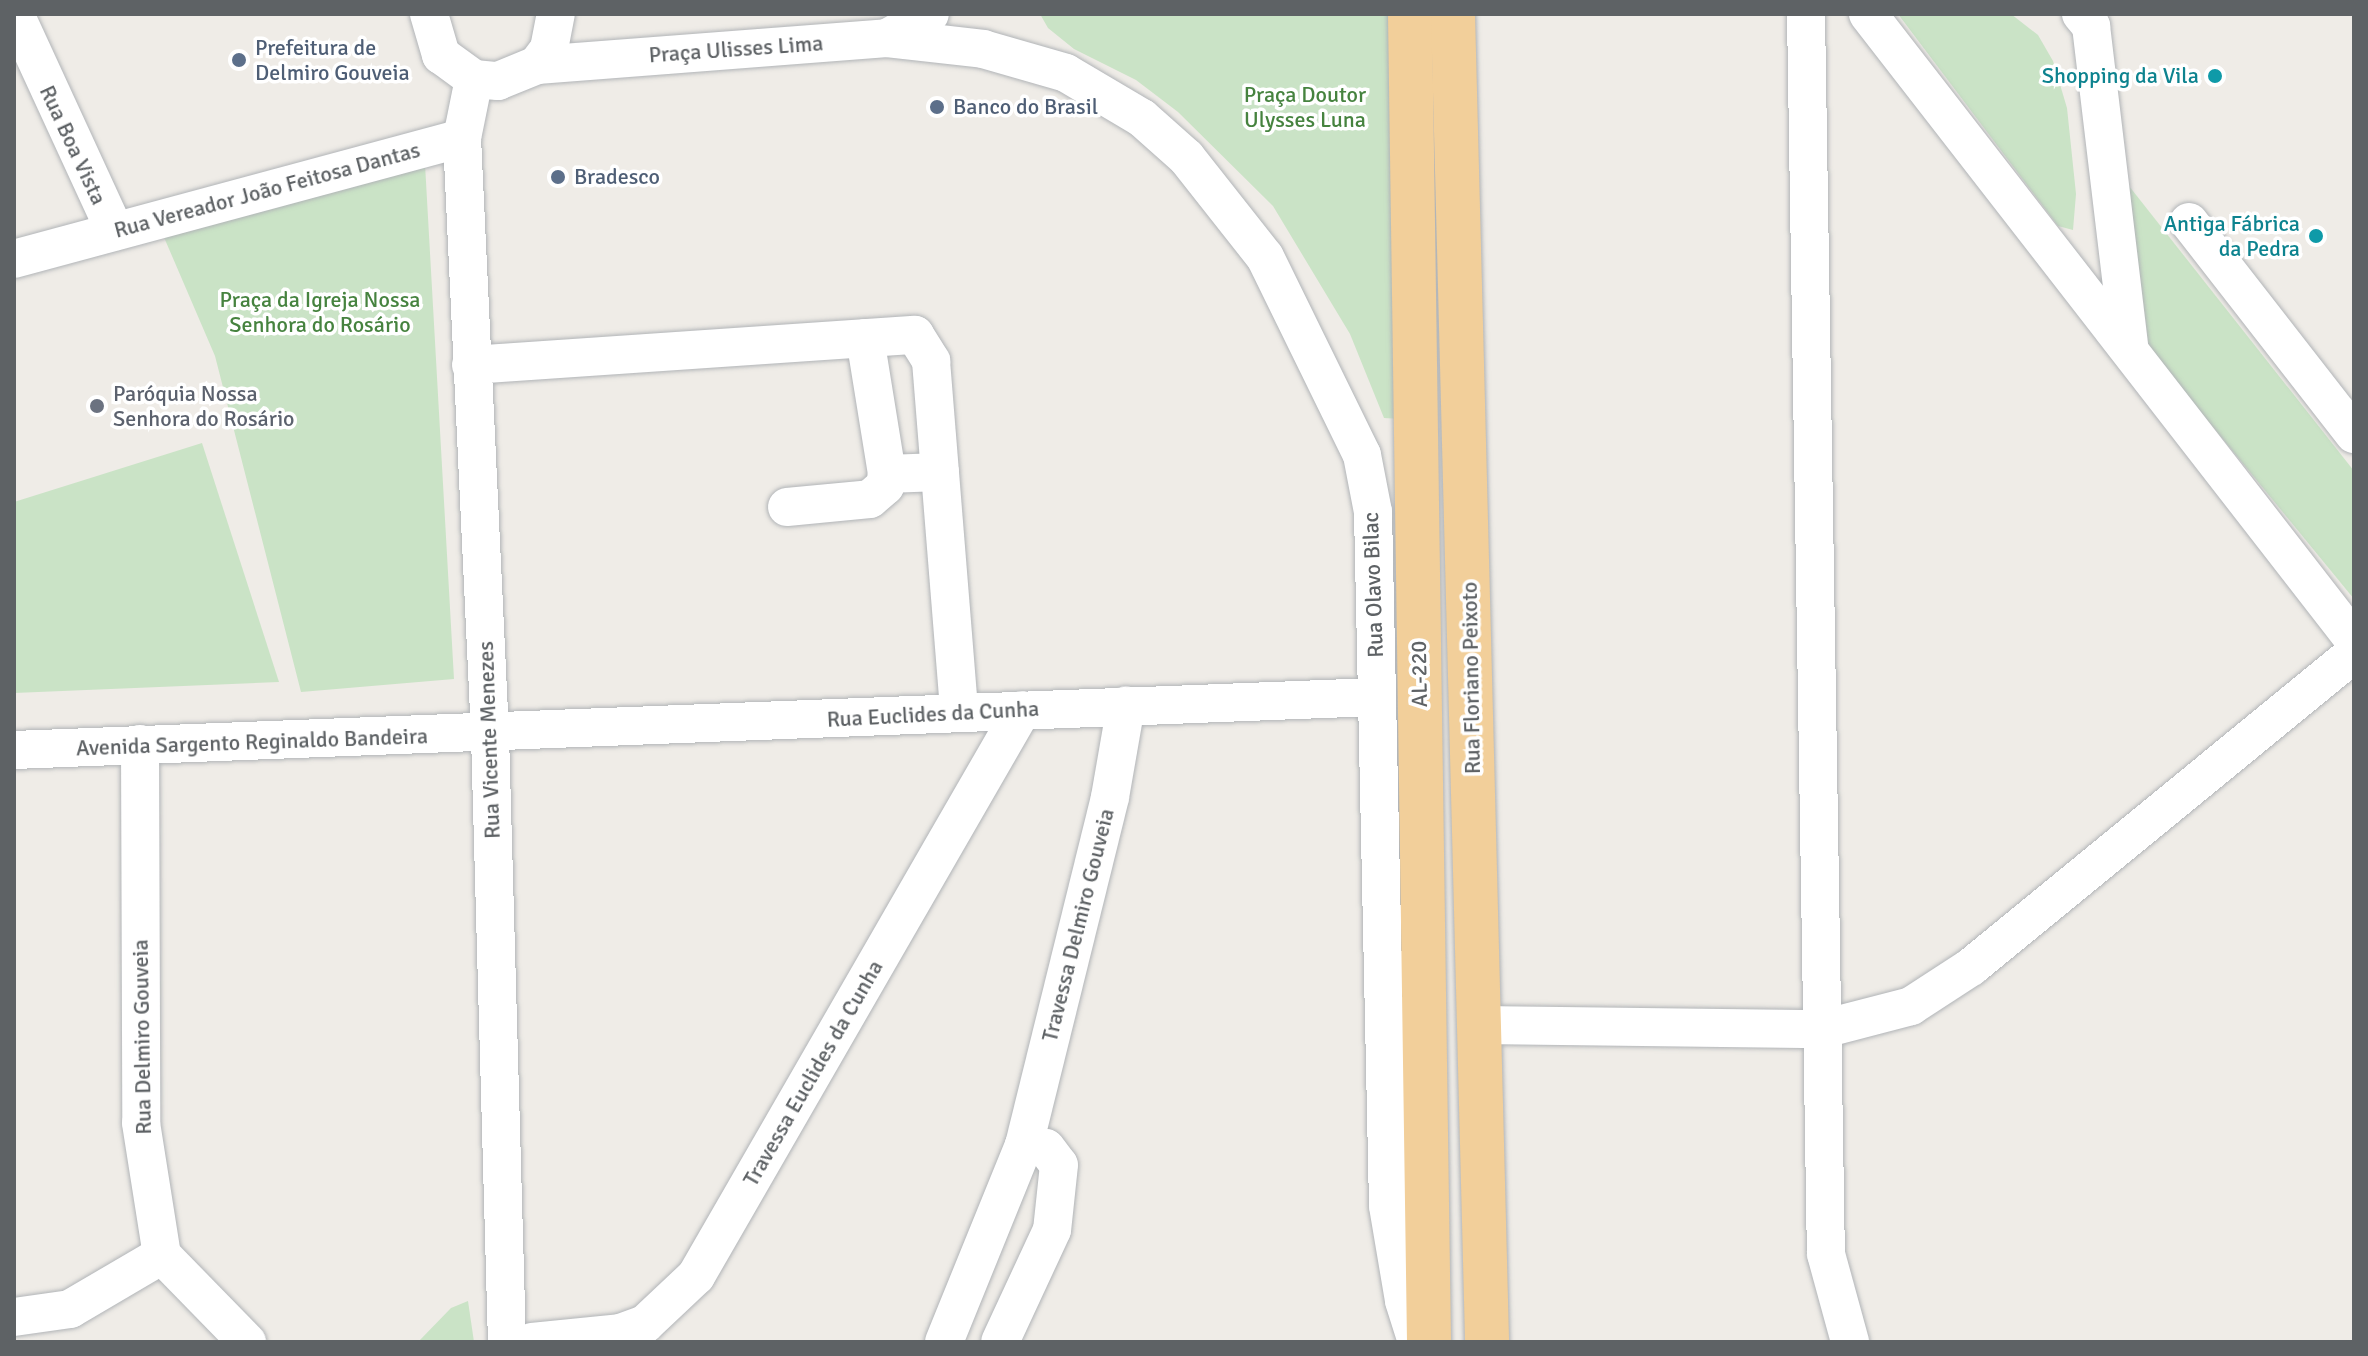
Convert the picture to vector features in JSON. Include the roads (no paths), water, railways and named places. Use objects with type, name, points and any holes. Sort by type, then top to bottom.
[{"type":"highway","name":"AL-220","points":[[1410,14],[1425,1340]]},
{"type":"highway","name":"Rua Floriano Peixoto","points":[[1453,14],[1487,1342]]},
{"type":"street","name":"Rua Boa Vista","points":[[15,14],[115,231]]},
{"type":"street","points":[[429,14],[441,55],[474,79],[462,138]]},
{"type":"street","points":[[537,65],[549,49],[556,14]]},
{"type":"street","name":"Praça Ulisses Lima","points":[[474,79],[498,81],[537,65],[887,38],[930,14]]},
{"type":"street","points":[[1806,14],[1826,1254],[1850,1342]]},
{"type":"street","points":[[1868,14],[2129,346],[2354,640]]},
{"type":"street","points":[[2081,14],[2091,26],[2129,346]]},
{"type":"street","name":"Rua Olavo Bilac","points":[[887,38],[983,49],[1066,73],[1142,118],[1186,157],[1265,257],[1362,455],[1373,512],[1388,1206],[1404,1301],[1425,1340]]},
{"type":"street","name":"Rua Vereador João Feitosa Dantas","points":[[14,259],[462,138]]},
{"type":"street","name":"Rua Vicente Menezes","points":[[462,138],[490,735],[507,1342]]},
{"type":"street","points":[[2189,222],[2354,434]]},
{"type":"street","points":[[471,365],[915,335],[931,361],[959,712]]},
{"type":"street","points":[[787,507],[870,499],[885,486],[887,474],[865,338]]},
{"type":"street","points":[[887,474],[940,472]]},
{"type":"street","points":[[1480,1025],[1823,1029],[1911,1006],[1971,967],[2354,653]]},
{"type":"street","name":"Rua Euclides da Cunha","points":[[490,735],[959,712],[1376,697]]},
{"type":"street","name":"Travessa Delmiro Gouveia","points":[[944,1342],[1024,1145],[1110,797],[1126,705]]},
{"type":"street","name":"Travessa Euclides da Cunha","points":[[532,1342],[620,1333],[645,1324],[696,1276],[1022,710]]},
{"type":"street","name":"Avenida Sargento Reginaldo Bandeira","points":[[14,750],[490,735]]},
{"type":"street","name":"Rua Delmiro Gouveia","points":[[140,744],[141,1123],[162,1255]]},
{"type":"street","points":[[1000,1342],[1053,1217],[1059,1165],[1046,1148],[1024,1145]]},
{"type":"street","points":[[29,1325],[70,1309],[162,1255],[247,1342]]},
{"type":"place","name":"Prefeitura de Delmiro Gouveia","points":[[239,60]]},
{"type":"place","name":"Shopping da Vila","points":[[2215,76]]},
{"type":"place","name":"Banco do Brasil","points":[[937,107]]},
{"type":"place","name":"Bradesco","points":[[558,177]]},
{"type":"place","name":"Antiga Fábrica da Pedra","points":[[2316,236]]},
{"type":"place","name":"Paróquia Nossa Senhora do Rosário","points":[[97,406]]},
{"type":"park label","name":"Praça Doutor Ulysses Luna","points":[[1305,106]]},
{"type":"park label","name":"Praça da Igreja Nossa Senhora do Rosário","points":[[320,312]]}]
